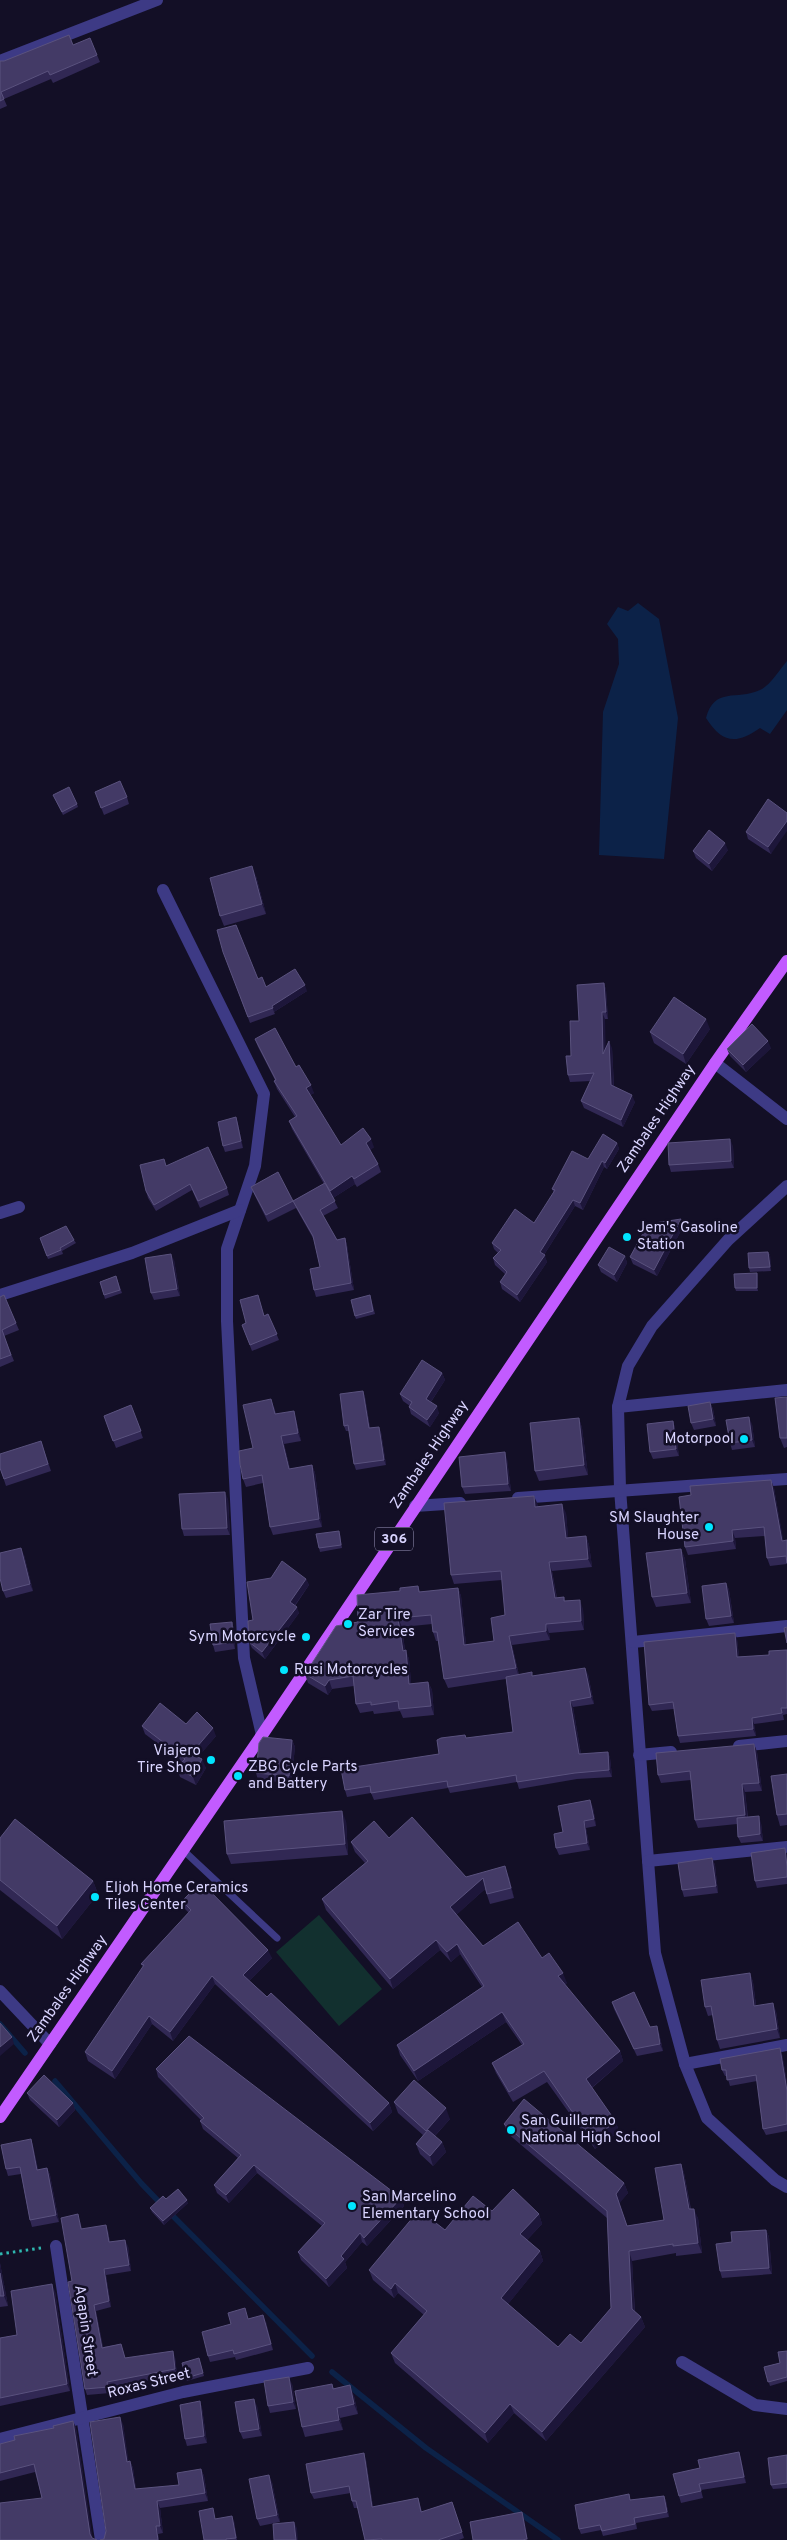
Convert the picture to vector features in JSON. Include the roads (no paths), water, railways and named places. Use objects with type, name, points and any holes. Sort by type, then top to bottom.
[{"type":"main road","name":"Zambales Highway","points":[[0,2116],[262,1735],[715,1063],[787,961]]},
{"type":"street","points":[[0,61],[157,0]]},
{"type":"street","points":[[163,890],[264,1094],[255,1166],[227,1249],[227,1321],[244,1658],[262,1735]]},
{"type":"street","points":[[715,1063],[787,1119]]},
{"type":"street","points":[[787,1186],[728,1240],[652,1326],[628,1366],[618,1407],[620,1489],[655,1953],[685,2064],[707,2118],[775,2180],[787,2188]]},
{"type":"street","points":[[0,1213],[20,1207]]},
{"type":"street","points":[[0,1294],[132,1253],[240,1210]]},
{"type":"street","points":[[618,1407],[787,1390]]},
{"type":"street","points":[[503,1499],[620,1489],[787,1479]]},
{"type":"street","points":[[415,1506],[474,1502]]},
{"type":"street","points":[[633,1642],[787,1626]]},
{"type":"street","points":[[728,1747],[787,1741]]},
{"type":"street","points":[[639,1755],[688,1750]]},
{"type":"street","points":[[648,1860],[787,1847]]},
{"type":"street","points":[[0,1990],[50,2044]]},
{"type":"street","points":[[685,2064],[787,2045]]},
{"type":"street","name":"Agapin Street","points":[[56,2246],[101,2540]]},
{"type":"street","points":[[682,2362],[755,2405],[787,2408]]},
{"type":"street","name":"Roxas Street","points":[[0,2439],[183,2392],[308,2368]]},
{"type":"lane","points":[[183,1850],[277,1938]]},
{"type":"water","points":[[638,603],[659,619],[678,718],[664,859],[599,855],[603,712],[619,664],[618,639],[607,624],[618,607],[628,611]]},
{"type":"water","points":[[787,661],[787,710],[770,734],[760,728],[744,737],[730,739],[724,737],[712,726],[706,718],[715,702],[727,696],[751,693],[764,688]]},
{"type":"waterway","points":[[0,2024],[25,2053]]},
{"type":"waterway","points":[[55,2081],[141,2183],[163,2206]]},
{"type":"waterway","points":[[169,2212],[312,2356]]},
{"type":"waterway","points":[[332,2372],[426,2448],[558,2540]]},
{"type":"place","name":"Jem's Gasoline Station","points":[[627,1237]]},
{"type":"place","name":"Motorpool","points":[[744,1439]]},
{"type":"place","name":"SM Slaughter House","points":[[709,1527]]},
{"type":"place","name":"Zar Tire Services","points":[[348,1624]]},
{"type":"place","name":"Sym Motorcycle","points":[[306,1637]]},
{"type":"place","name":"Rusi Motorcycles","points":[[284,1670]]},
{"type":"place","name":"Viajero Tire Shop","points":[[211,1760]]},
{"type":"place","name":"ZBG Cycle Parts and Battery","points":[[238,1776]]},
{"type":"place","name":"Eljoh Home Ceramics Tiles Center","points":[[95,1897]]},
{"type":"place","name":"San Guillermo National High School","points":[[511,2130]]},
{"type":"place","name":"San Marcelino Elementary School","points":[[352,2206]]}]
